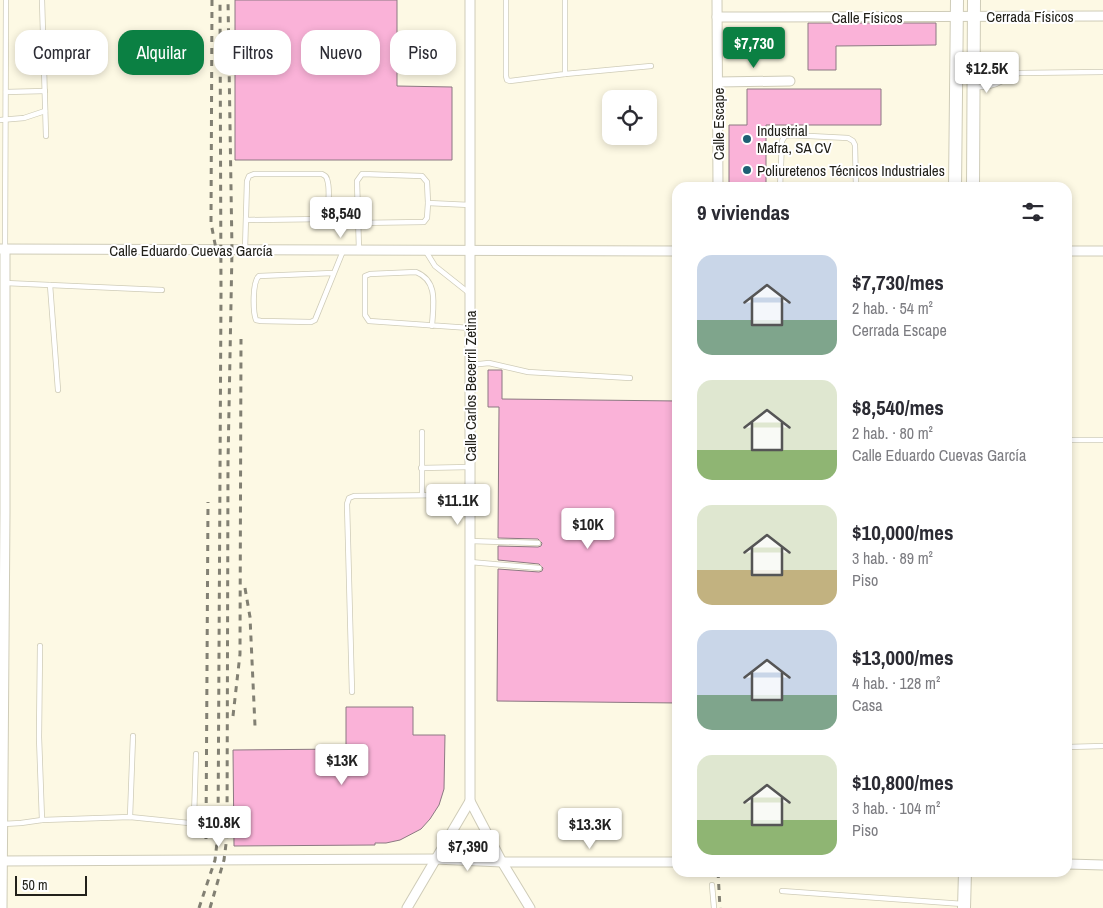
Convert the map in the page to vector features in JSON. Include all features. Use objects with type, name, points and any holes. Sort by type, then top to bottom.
[{"type":"street","name":"Calle Carlos Becerril Zetina","points":[[470,0],[470,801],[502,862],[530,908]]},
{"type":"street","name":"Calle Escape","points":[[717,0],[718,182]]},
{"type":"street","points":[[955,182],[957,0]]},
{"type":"street","points":[[973,182],[974,0]]},
{"type":"street","name":"Cerrada Físicos","points":[[956,17],[1103,16]]},
{"type":"street","name":"Calle Físicos","points":[[717,17],[956,17]]},
{"type":"street","points":[[718,82],[790,81]]},
{"type":"street","points":[[955,111],[973,111]]},
{"type":"street","points":[[955,155],[973,155]]},
{"type":"street","points":[[2,908],[2,541],[5,283],[3,249]]},
{"type":"street","name":"Calle Eduardo Cuevas García","points":[[3,249],[672,251]]},
{"type":"street","points":[[1072,251],[1103,251]]},
{"type":"street","points":[[407,908],[470,801]]},
{"type":"street","points":[[1,861],[435,859],[502,862],[672,862]]},
{"type":"street","points":[[1072,864],[1103,865]]},
{"type":"street","points":[[964,906],[965,877]]},
{"type":"lane","points":[[3,249],[3,120],[6,92],[6,0]]},
{"type":"lane","points":[[42,0],[46,136]]},
{"type":"lane","points":[[506,0],[507,80],[651,66]]},
{"type":"lane","points":[[565,0],[565,74]]},
{"type":"lane","points":[[973,87],[985,87],[996,84],[1019,73],[1103,72]]},
{"type":"lane","points":[[6,92],[45,91]]},
{"type":"lane","points":[[3,120],[24,118],[45,111]]},
{"type":"lane","points":[[780,182],[782,142],[785,136],[790,134],[848,138],[853,141],[855,146],[856,182]]},
{"type":"lane","points":[[245,250],[247,181],[252,174],[322,174],[326,176],[328,182],[328,212],[324,219],[246,220]]},
{"type":"lane","points":[[358,223],[424,222],[427,218],[427,182],[422,176],[362,174],[357,181],[358,223],[359,250]]},
{"type":"lane","points":[[428,203],[470,205]]},
{"type":"lane","points":[[334,273],[259,276],[255,283],[256,320],[315,320],[334,273],[343,250]]},
{"type":"lane","points":[[426,250],[435,266],[470,294]]},
{"type":"lane","points":[[432,326],[434,292],[427,278],[416,272],[370,274],[365,276],[364,314],[367,320],[372,322],[432,326],[470,328]]},
{"type":"lane","points":[[5,283],[162,290]]},
{"type":"lane","points":[[50,285],[58,390]]},
{"type":"lane","points":[[470,365],[489,363],[528,372],[630,378]]},
{"type":"lane","points":[[422,432],[422,495]]},
{"type":"lane","points":[[1072,440],[1103,440]]},
{"type":"lane","points":[[421,468],[470,467]]},
{"type":"lane","points":[[352,692],[347,501],[354,496],[470,496]]},
{"type":"lane","points":[[470,541],[538,543]]},
{"type":"lane","points":[[470,562],[538,568]]},
{"type":"lane","points":[[40,646],[39,737],[42,820]]},
{"type":"lane","points":[[130,817],[133,736]]},
{"type":"lane","points":[[1072,746],[1103,746]]},
{"type":"lane","points":[[3,824],[42,820],[130,817],[186,824],[192,822],[194,817],[196,754]]},
{"type":"lane","points":[[712,885],[714,908]]},
{"type":"lane","points":[[782,892],[964,906]]},
{"type":"building","points":[[235,0],[397,0],[397,30],[390,30],[390,75],[397,75],[397,86],[452,87],[452,160],[235,160],[235,75],[291,75],[291,30],[235,30]]},
{"type":"building","points":[[808,23],[936,23],[936,45],[836,46],[836,70],[808,70]]},
{"type":"building","points":[[747,89],[881,89],[881,125],[766,125],[766,182],[729,182],[729,125],[747,125]]},
{"type":"building","points":[[488,370],[502,370],[502,399],[672,401],[672,703],[497,701],[498,569],[539,572],[543,568],[539,564],[498,560],[498,546],[538,547],[542,543],[538,539],[498,538],[499,407],[488,407]]},
{"type":"building","points":[[346,707],[413,707],[413,735],[445,735],[444,789],[439,805],[430,819],[421,829],[400,840],[375,843],[375,845],[234,846],[233,750],[346,749]]},
{"type":"railway","points":[[212,0],[211,223],[216,249]]},
{"type":"railway","points":[[199,908],[215,860],[218,834],[221,293],[220,0]]},
{"type":"railway","points":[[210,908],[224,860],[227,836],[228,462],[232,250],[228,0]]},
{"type":"railway","points":[[233,716],[240,654],[241,339]]},
{"type":"railway","points":[[206,839],[208,502]]},
{"type":"railway","points":[[245,588],[250,617],[255,726]]},
{"type":"railway","points":[[718,877],[720,908]]},
{"type":"place","name":"Industrial Mafra, SA CV","points":[[747,139]]},
{"type":"place","name":"Poliuretenos Técnicos Industriales","points":[[747,170]]}]
